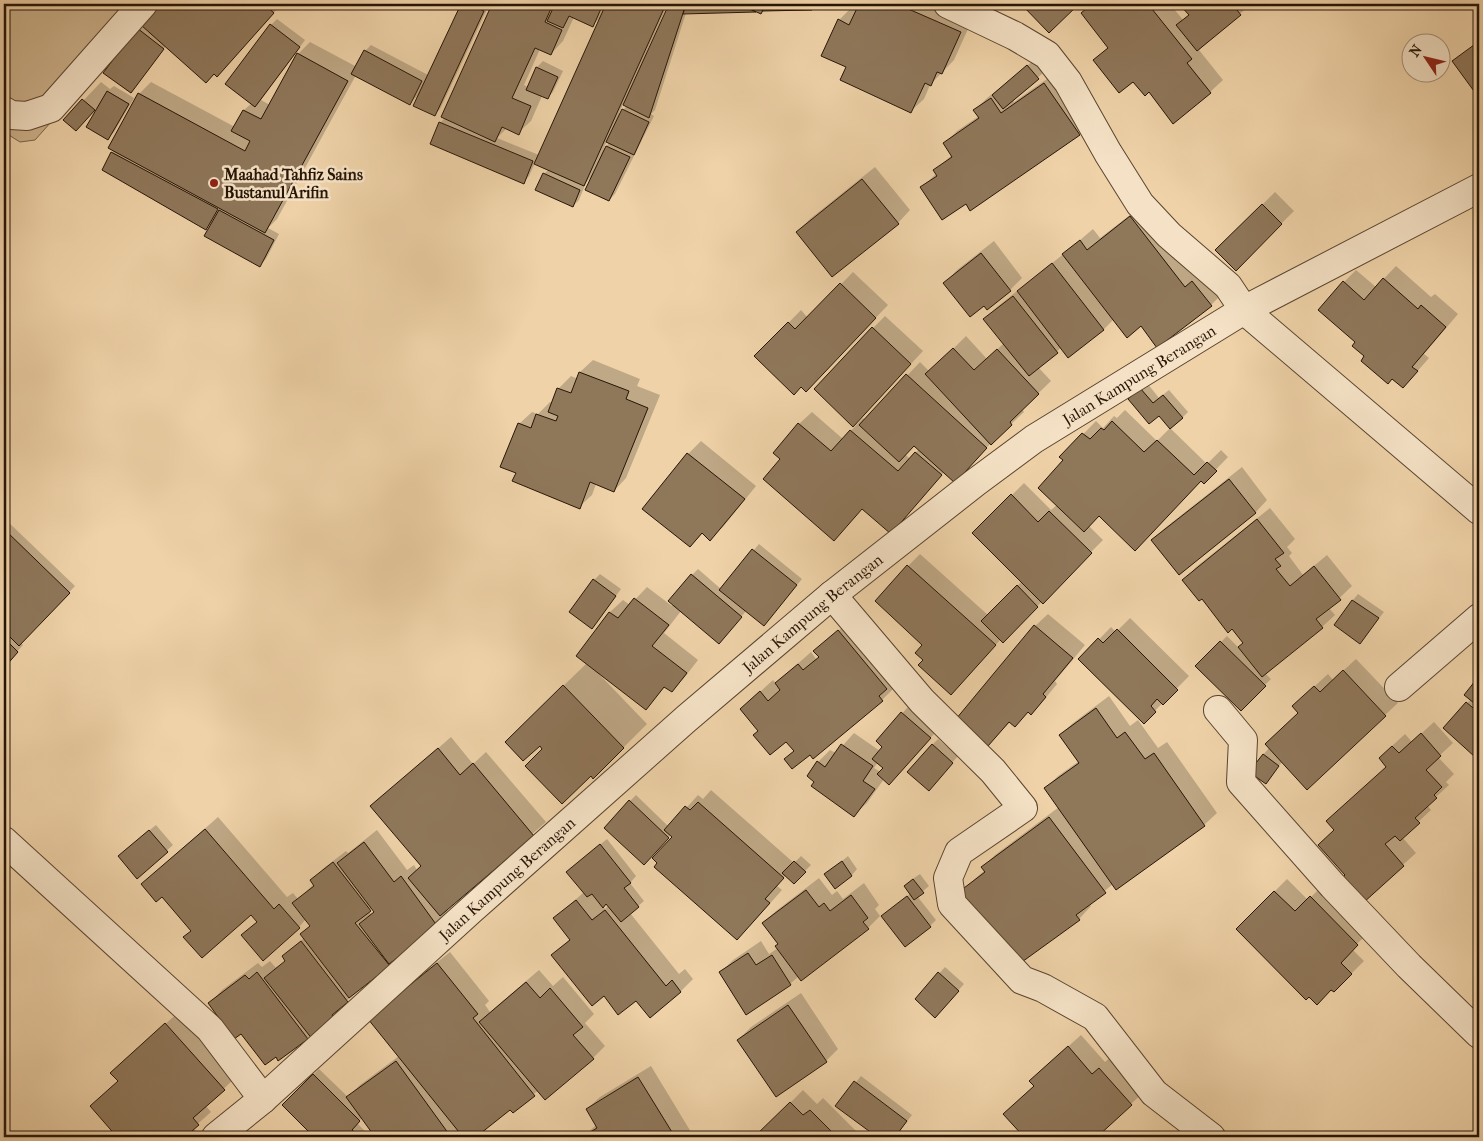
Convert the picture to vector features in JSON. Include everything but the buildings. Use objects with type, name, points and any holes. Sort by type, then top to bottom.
[{"type":"street","points":[[4,111],[11,115],[27,116],[51,108],[143,4]]},
{"type":"street","points":[[948,4],[1015,36],[1048,56],[1068,82],[1108,153],[1140,204],[1169,234],[1228,286],[1244,310],[1479,510]]},
{"type":"street","name":"Jalan Kampung Berangan","points":[[216,1137],[263,1099],[572,819],[832,595],[976,482],[1034,439],[1244,310],[1479,188]]},
{"type":"street","points":[[832,595],[922,701],[993,771],[1023,808],[959,852],[948,878],[952,904],[1022,980],[1043,988],[1095,1017],[1154,1093],[1211,1137]]},
{"type":"street","points":[[1399,687],[1479,618]]},
{"type":"street","points":[[1218,710],[1243,740],[1240,782],[1333,886],[1409,966],[1479,1034]]},
{"type":"street","points":[[4,841],[210,1029],[263,1099]]},
{"type":"shaded area","points":[[4,4],[156,4],[35,140],[20,142],[4,132]]},
{"type":"place","name":"Maahad Tahfiz Sains Bustanul Arifin","points":[[214,183]]}]
